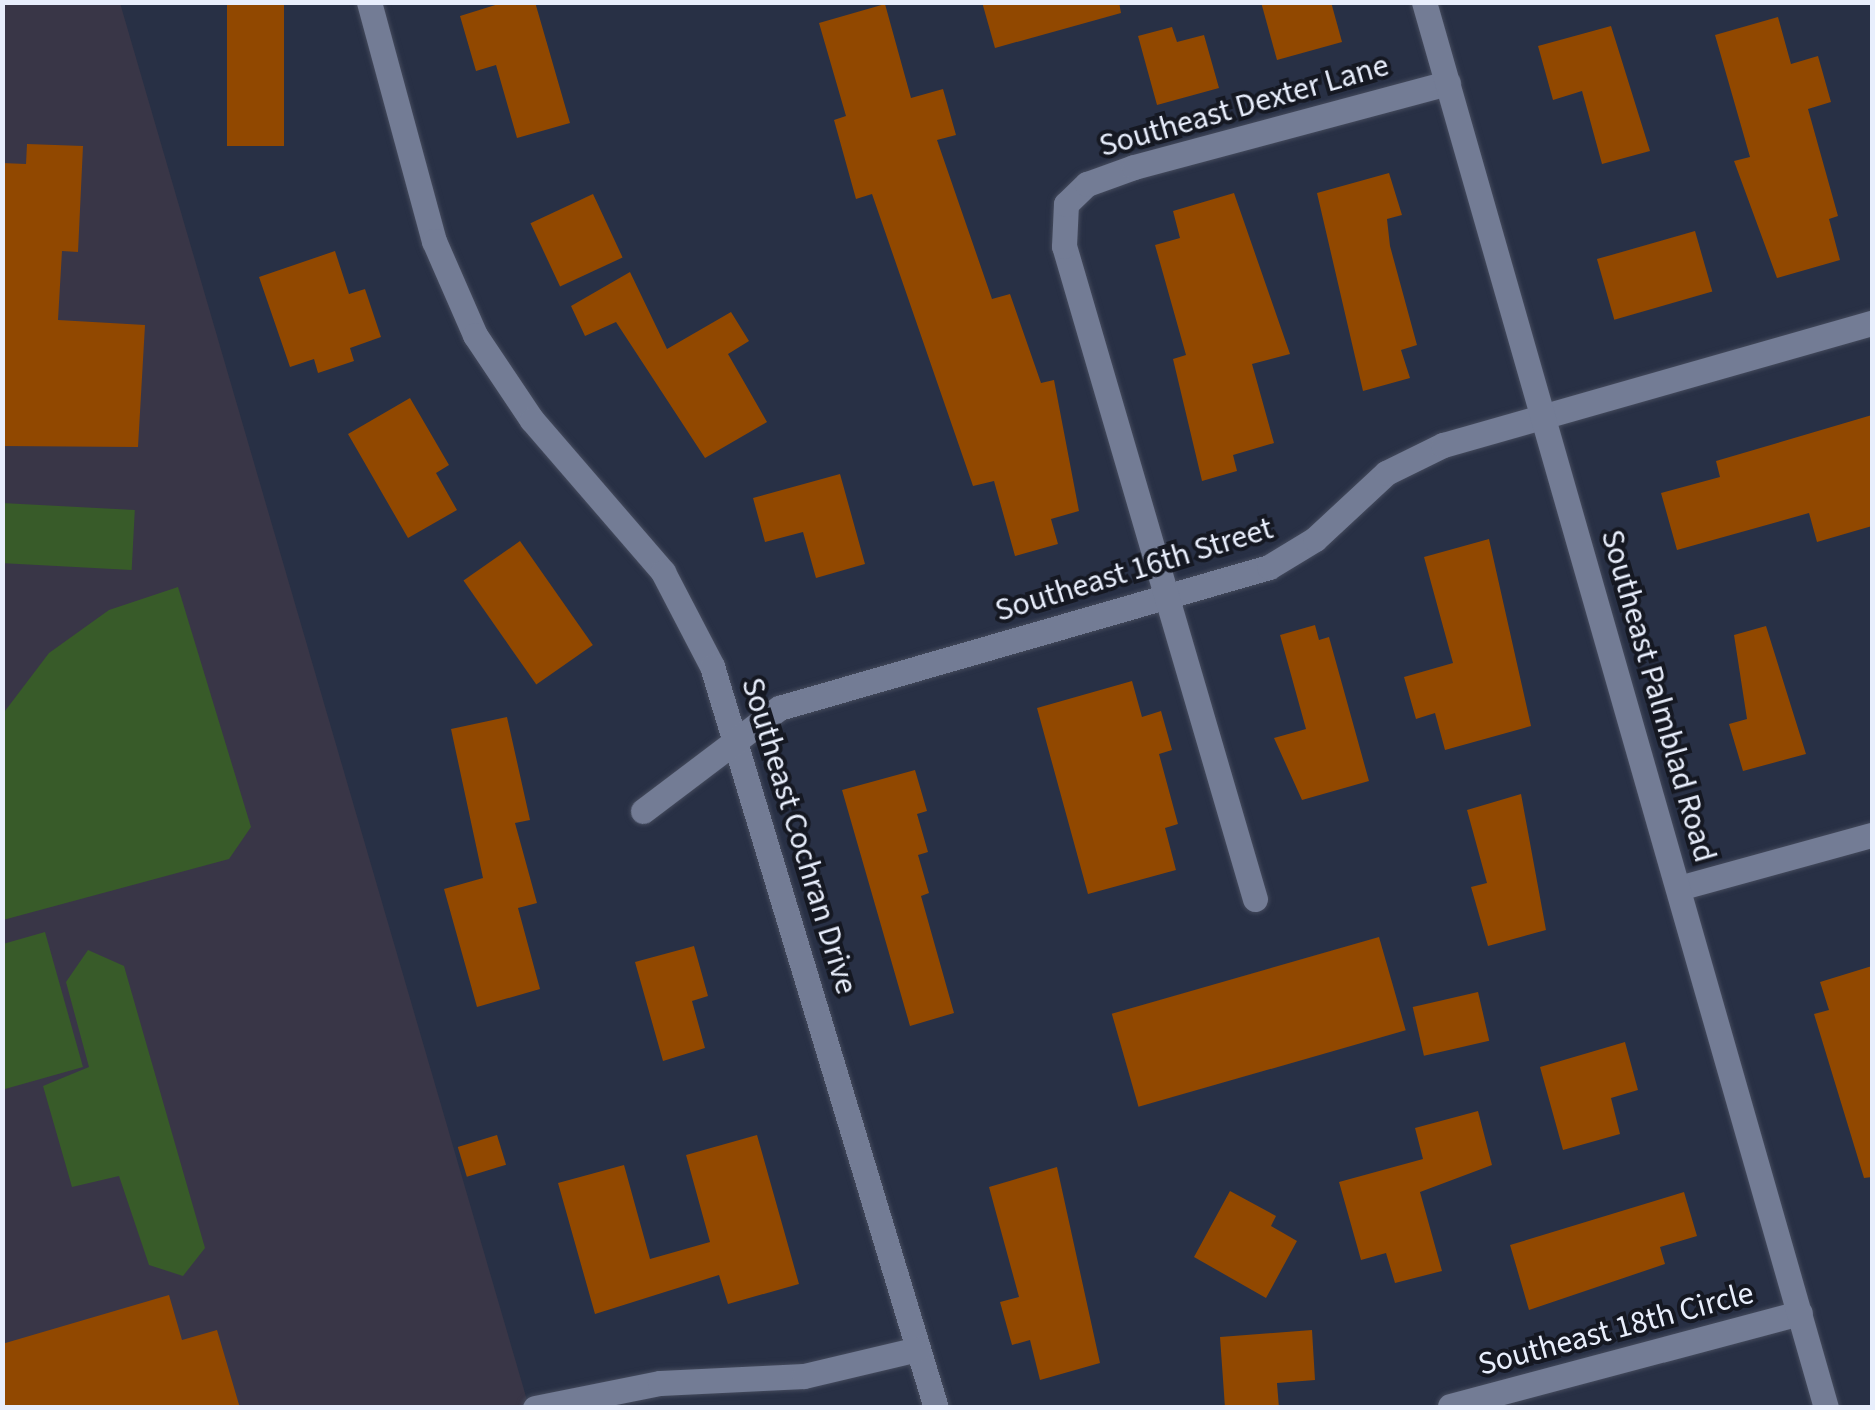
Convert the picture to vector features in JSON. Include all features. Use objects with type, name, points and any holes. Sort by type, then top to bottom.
[{"type":"street","name":"Southeast Cochran Drive","points":[[369,2],[434,242],[476,335],[532,420],[663,572],[739,739],[936,1408]]},
{"type":"street","name":"Southeast Palmblad Road","points":[[1424,2],[1826,1408]]},
{"type":"street","name":"Southeast Dexter Lane","points":[[1255,899],[1170,596],[1064,246],[1066,204],[1087,184],[1134,168],[1448,82]]},
{"type":"street","name":"Southeast 16th Street","points":[[644,811],[779,708],[1170,596],[1296,554],[1409,459],[1543,416],[1872,323]]},
{"type":"street","points":[[1679,888],[1872,834]]},
{"type":"street","name":"Southeast 18th Circle","points":[[1450,1406],[1800,1313]]},
{"type":"street","points":[[535,1408],[660,1383],[804,1376],[918,1350]]},
{"type":"shaded area","points":[[3,3],[120,3],[529,1407],[3,1408]]},
{"type":"green space","points":[[2,503],[135,510],[132,570],[2,563]]},
{"type":"green space","points":[[178,587],[251,827],[229,859],[3,920],[5,711],[49,653],[109,610]]},
{"type":"green space","points":[[45,932],[83,1067],[5,1089],[3,944]]},
{"type":"green space","points":[[88,950],[124,966],[205,1248],[183,1276],[149,1265],[119,1176],[72,1187],[43,1086],[89,1067],[66,982]]},
{"type":"building","points":[[227,2],[284,2],[284,146],[227,146]]},
{"type":"building","points":[[505,2],[535,2],[570,123],[517,138],[496,65],[476,71],[460,16]]},
{"type":"building","points":[[982,2],[1119,2],[1121,13],[995,48]]},
{"type":"building","points":[[1261,2],[1331,2],[1342,42],[1277,60]]},
{"type":"building","points":[[885,4],[911,98],[943,89],[956,135],[937,140],[992,299],[1010,294],[1041,383],[1054,380],[1079,511],[1051,519],[1058,544],[1015,556],[994,481],[973,486],[872,194],[856,199],[834,120],[846,116],[819,23]]},
{"type":"building","points":[[1778,17],[1791,64],[1818,56],[1831,102],[1808,109],[1838,216],[1829,219],[1840,260],[1777,278],[1734,161],[1750,157],[1715,35]]},
{"type":"building","points":[[1611,26],[1650,151],[1602,164],[1582,91],[1553,100],[1538,46]]},
{"type":"building","points":[[1172,27],[1177,42],[1204,35],[1219,88],[1157,105],[1138,36]]},
{"type":"building","points":[[27,144],[83,146],[78,252],[62,251],[58,320],[145,325],[138,447],[2,446],[2,163],[26,164]]},
{"type":"building","points":[[1389,173],[1402,215],[1387,219],[1390,246],[1417,345],[1401,350],[1410,378],[1363,391],[1317,193]]},
{"type":"building","points":[[1234,193],[1290,354],[1252,364],[1274,443],[1233,455],[1237,471],[1202,481],[1173,359],[1186,355],[1155,245],[1180,238],[1173,211]]},
{"type":"building","points":[[593,194],[623,257],[560,287],[530,223]]},
{"type":"building","points":[[1695,231],[1712,292],[1614,320],[1597,259]]},
{"type":"building","points":[[335,251],[349,294],[365,289],[381,337],[350,348],[354,361],[318,373],[314,359],[290,367],[259,277]]},
{"type":"building","points":[[630,272],[667,349],[731,312],[749,341],[728,354],[767,422],[705,458],[616,322],[585,336],[571,306]]},
{"type":"building","points":[[410,398],[449,465],[436,473],[457,510],[408,538],[348,434]]},
{"type":"building","points":[[1872,415],[1872,526],[1817,542],[1809,513],[1677,550],[1661,493],[1720,477],[1716,461]]},
{"type":"building","points":[[840,474],[865,564],[816,578],[803,532],[765,542],[753,498]]},
{"type":"building","points":[[1489,539],[1531,726],[1445,750],[1435,713],[1416,719],[1404,677],[1453,663],[1424,557]]},
{"type":"building","points":[[520,541],[593,645],[536,685],[463,581]]},
{"type":"building","points":[[1315,625],[1319,640],[1329,637],[1369,781],[1302,800],[1274,738],[1306,729],[1280,635]]},
{"type":"building","points":[[1766,626],[1806,754],[1743,771],[1729,724],[1747,719],[1734,635]]},
{"type":"building","points":[[1132,681],[1142,717],[1161,711],[1172,750],[1159,754],[1178,824],[1165,828],[1176,870],[1088,894],[1037,708]]},
{"type":"building","points":[[507,717],[530,820],[515,823],[537,903],[518,908],[540,989],[477,1007],[444,889],[483,878],[451,729]]},
{"type":"building","points":[[915,770],[927,811],[917,814],[928,852],[918,855],[929,893],[921,896],[954,1013],[910,1026],[842,790]]},
{"type":"building","points":[[1521,794],[1546,930],[1488,946],[1471,887],[1487,883],[1467,810]]},
{"type":"building","points":[[1379,937],[1406,1030],[1139,1107],[1112,1014]]},
{"type":"building","points":[[694,946],[708,996],[692,1001],[705,1048],[663,1061],[635,962]]},
{"type":"building","points":[[1872,966],[1872,1177],[1864,1178],[1814,1014],[1829,1010],[1820,982]]},
{"type":"building","points":[[1478,992],[1489,1041],[1424,1056],[1413,1007]]},
{"type":"building","points":[[1625,1042],[1638,1090],[1611,1098],[1620,1134],[1563,1150],[1540,1067]]},
{"type":"building","points":[[1478,1111],[1492,1165],[1420,1192],[1442,1271],[1395,1283],[1386,1253],[1361,1260],[1339,1182],[1423,1159],[1415,1128]]},
{"type":"building","points":[[497,1135],[506,1165],[467,1177],[458,1147]]},
{"type":"building","points":[[757,1135],[799,1284],[728,1304],[719,1275],[595,1314],[558,1183],[624,1165],[650,1259],[710,1242],[686,1155]]},
{"type":"building","points":[[1057,1167],[1100,1363],[1040,1380],[1030,1340],[1012,1345],[1000,1302],[1019,1297],[989,1187]]},
{"type":"building","points":[[1230,1191],[1276,1216],[1271,1226],[1297,1241],[1266,1298],[1194,1257]]},
{"type":"building","points":[[1684,1192],[1697,1236],[1660,1247],[1665,1264],[1529,1310],[1510,1245]]},
{"type":"building","points":[[169,1295],[182,1340],[217,1330],[240,1408],[2,1408],[2,1344]]},
{"type":"building","points":[[1312,1330],[1315,1380],[1277,1383],[1279,1408],[1225,1408],[1220,1337]]}]
